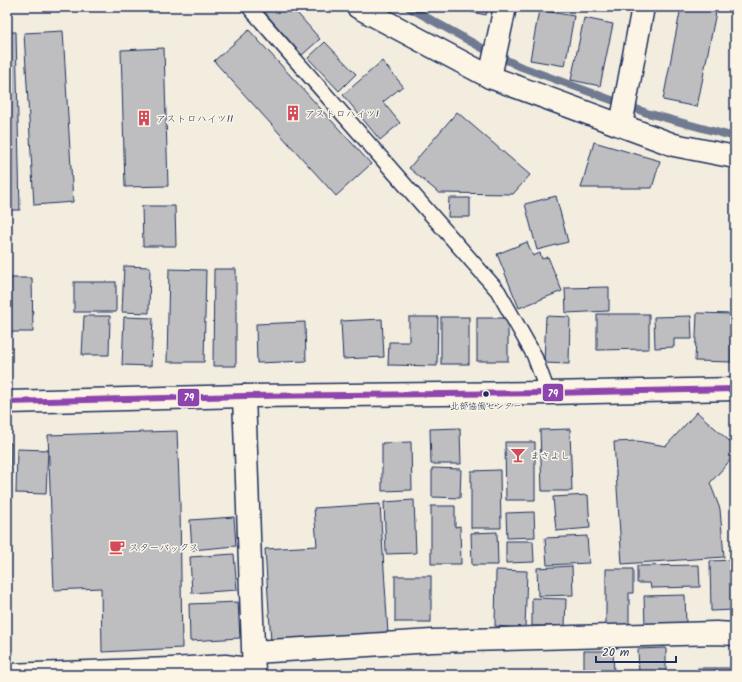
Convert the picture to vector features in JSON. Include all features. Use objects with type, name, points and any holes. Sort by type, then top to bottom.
[{"type":"main road","points":[[358,7],[494,62],[624,112],[674,144],[735,157]]},
{"type":"main road","points":[[494,62],[505,7]]},
{"type":"main road","points":[[624,112],[643,7]]},
{"type":"main road","points":[[7,402],[244,396],[548,393],[735,389]]},
{"type":"main road","points":[[244,396],[254,666]]},
{"type":"main road","points":[[7,675],[171,672],[225,666],[254,666],[432,641],[716,633],[735,634]]},
{"type":"lane","points":[[249,7],[498,291],[534,355],[548,393]]},
{"type":"building","points":[[260,7],[292,7],[320,39],[302,55]]},
{"type":"building","points":[[448,7],[488,7],[486,15]]},
{"type":"building","points":[[589,7],[615,7],[615,10]]},
{"type":"building","points":[[681,7],[717,7],[697,107],[663,100]]},
{"type":"building","points":[[539,10],[574,16],[565,66],[530,60]]},
{"type":"building","points":[[584,18],[613,24],[600,86],[571,80]]},
{"type":"building","name":"アストロハイツI","points":[[249,30],[371,164],[336,196],[214,61]]},
{"type":"building","points":[[63,31],[73,202],[34,205],[24,33]]},
{"type":"building","points":[[7,32],[16,32],[20,210],[7,210]]},
{"type":"building","points":[[325,42],[356,74],[339,91],[308,58]]},
{"type":"building","name":"アストロハイツII","points":[[164,48],[168,186],[125,187],[121,50]]},
{"type":"building","points":[[382,61],[403,86],[383,102],[400,123],[380,140],[343,95]]},
{"type":"building","points":[[457,112],[530,175],[513,194],[439,193],[409,168]]},
{"type":"building","points":[[594,142],[660,161],[652,188],[581,188]]},
{"type":"building","points":[[556,196],[568,242],[537,250],[525,204]]},
{"type":"building","points":[[449,198],[470,198],[470,217],[448,217]]},
{"type":"building","points":[[142,206],[175,206],[176,246],[143,246]]},
{"type":"building","points":[[527,242],[533,256],[540,253],[542,259],[548,257],[562,291],[519,308],[497,254]]},
{"type":"building","points":[[124,266],[150,267],[149,313],[122,312]]},
{"type":"building","points":[[169,269],[206,270],[204,362],[167,362]]},
{"type":"building","points":[[214,269],[236,269],[236,366],[213,366]]},
{"type":"building","points":[[7,278],[32,278],[33,332],[7,332]]},
{"type":"building","points":[[74,282],[116,282],[116,312],[74,312]]},
{"type":"building","points":[[609,287],[609,311],[566,313],[565,288]]},
{"type":"building","points":[[697,313],[732,314],[731,362],[695,361]]},
{"type":"building","points":[[597,314],[649,314],[649,349],[597,350]]},
{"type":"building","points":[[84,316],[110,316],[109,355],[82,355]]},
{"type":"building","points":[[546,316],[570,317],[569,364],[544,363]]},
{"type":"building","points":[[691,316],[692,339],[674,339],[674,347],[655,348],[654,317]]},
{"type":"building","points":[[124,317],[153,318],[151,366],[122,365]]},
{"type":"building","points":[[409,317],[438,317],[437,366],[388,365],[389,342],[409,342]]},
{"type":"building","points":[[441,317],[469,317],[469,364],[441,364]]},
{"type":"building","points":[[477,318],[508,318],[508,361],[477,361]]},
{"type":"building","points":[[382,319],[384,357],[343,359],[341,321]]},
{"type":"building","points":[[305,322],[306,361],[257,363],[256,324]]},
{"type":"building","points":[[697,412],[735,446],[735,455],[710,483],[720,509],[724,557],[622,564],[614,442],[637,441],[666,446]]},
{"type":"building","points":[[460,428],[461,464],[431,464],[430,429]]},
{"type":"building","points":[[570,429],[572,491],[542,491],[540,430]]},
{"type":"building","name":"スターバックス","points":[[177,431],[180,506],[182,648],[102,652],[101,588],[54,590],[48,435]]},
{"type":"building","points":[[411,442],[412,490],[382,491],[382,443]]},
{"type":"building","points":[[505,442],[535,442],[535,500],[506,500]]},
{"type":"building","points":[[7,443],[11,443],[10,480],[7,480]]},
{"type":"building","points":[[17,449],[48,450],[46,494],[16,493]]},
{"type":"building","points":[[432,468],[461,469],[460,498],[432,497]]},
{"type":"building","points":[[500,470],[501,528],[471,528],[471,471]]},
{"type":"building","points":[[588,495],[590,528],[556,531],[553,497]]},
{"type":"building","points":[[414,500],[416,553],[386,554],[384,502]]},
{"type":"building","points":[[380,504],[388,634],[271,642],[265,549],[317,546],[314,508]]},
{"type":"building","points":[[431,506],[455,506],[455,527],[460,526],[461,564],[431,564]]},
{"type":"building","points":[[534,512],[535,537],[507,538],[506,513]]},
{"type":"building","points":[[234,517],[236,546],[192,550],[190,520]]},
{"type":"building","points":[[497,532],[498,565],[472,565],[471,533]]},
{"type":"building","points":[[587,536],[589,563],[547,565],[545,538]]},
{"type":"building","points":[[506,541],[533,541],[534,562],[506,563]]},
{"type":"building","points":[[234,554],[237,590],[192,593],[190,557]]},
{"type":"building","points":[[734,560],[735,610],[711,611],[710,561]]},
{"type":"building","points":[[699,565],[700,587],[651,588],[650,583],[637,583],[637,566]]},
{"type":"building","points":[[572,566],[573,595],[538,596],[537,568]]},
{"type":"building","points":[[606,569],[633,569],[633,593],[629,593],[629,626],[606,626]]},
{"type":"building","points":[[496,570],[527,571],[525,628],[495,626]]},
{"type":"building","points":[[395,576],[431,576],[431,622],[395,622]]},
{"type":"building","points":[[685,595],[686,623],[645,625],[644,596]]},
{"type":"building","points":[[532,598],[566,599],[565,626],[532,626]]},
{"type":"building","points":[[238,602],[240,638],[190,641],[189,604]]},
{"type":"building","points":[[666,648],[666,675],[639,675],[638,649]]},
{"type":"building","points":[[584,651],[613,651],[614,675],[584,675]]},
{"type":"building","points":[[698,668],[735,668],[735,675],[698,675]]},
{"type":"waterway","points":[[408,7],[484,49],[519,66],[647,113],[735,137]]},
{"type":"transit line","name":"79","points":[[7,402],[244,396],[548,393],[735,389]]},
{"type":"place","name":"アストロハイツI","points":[[293,113]]},
{"type":"place","name":"アストロハイツII","points":[[144,118]]},
{"type":"place","name":"北部協働センター","points":[[486,394]]},
{"type":"place","name":"まさよし","points":[[518,455]]},
{"type":"place","name":"スターバックス","points":[[117,547]]}]
